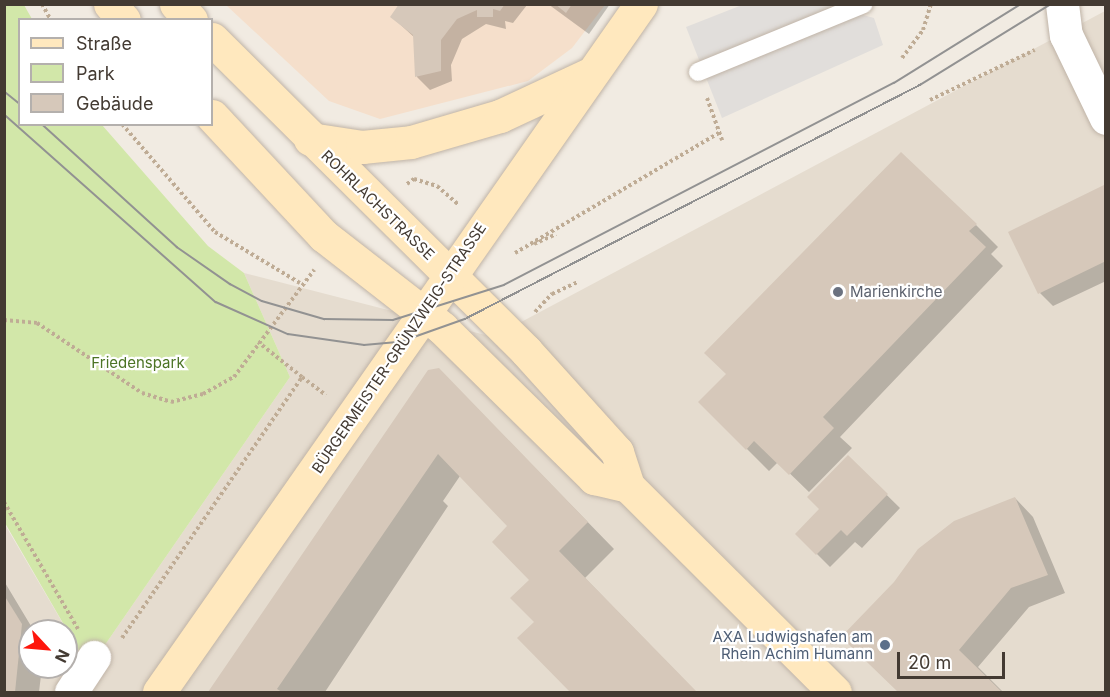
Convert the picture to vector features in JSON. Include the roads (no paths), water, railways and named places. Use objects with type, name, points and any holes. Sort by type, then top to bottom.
[{"type":"street","points":[[110,4],[122,18]]},
{"type":"street","points":[[176,4],[189,18]]},
{"type":"street","name":"BÜRGERMEISTER-GRÜNZWEIG-STRASSE","points":[[159,693],[483,225],[641,4]]},
{"type":"street","points":[[1064,20],[1106,118]]},
{"type":"street","name":"ROHRLACHSTRASSE","points":[[213,40],[310,139],[449,274],[617,452],[628,486],[835,693]]},
{"type":"street","points":[[310,139],[362,147],[411,142],[500,116],[592,73]]},
{"type":"street","points":[[213,117],[336,248],[422,313],[594,478],[628,486]]},
{"type":"street","points":[[71,693],[94,657]]},
{"type":"lane","points":[[698,72],[864,4]]},
{"type":"tram line","points":[[44,126],[177,247],[230,284],[262,301],[324,319],[393,320],[504,285],[894,83],[1021,4]]},
{"type":"tram line","points":[[4,114],[216,302],[288,334],[364,345],[400,342],[465,319],[920,85],[1051,4]]},
{"type":"tram line","points":[[4,91],[18,102]]},
{"type":"place","name":"Marienkirche","points":[[838,292]]},
{"type":"place","name":"AXA Ludwigshafen am Rhein Achim Humann","points":[[885,645]]},
{"type":"park label","name":"Friedenspark","points":[[138,363]]}]
